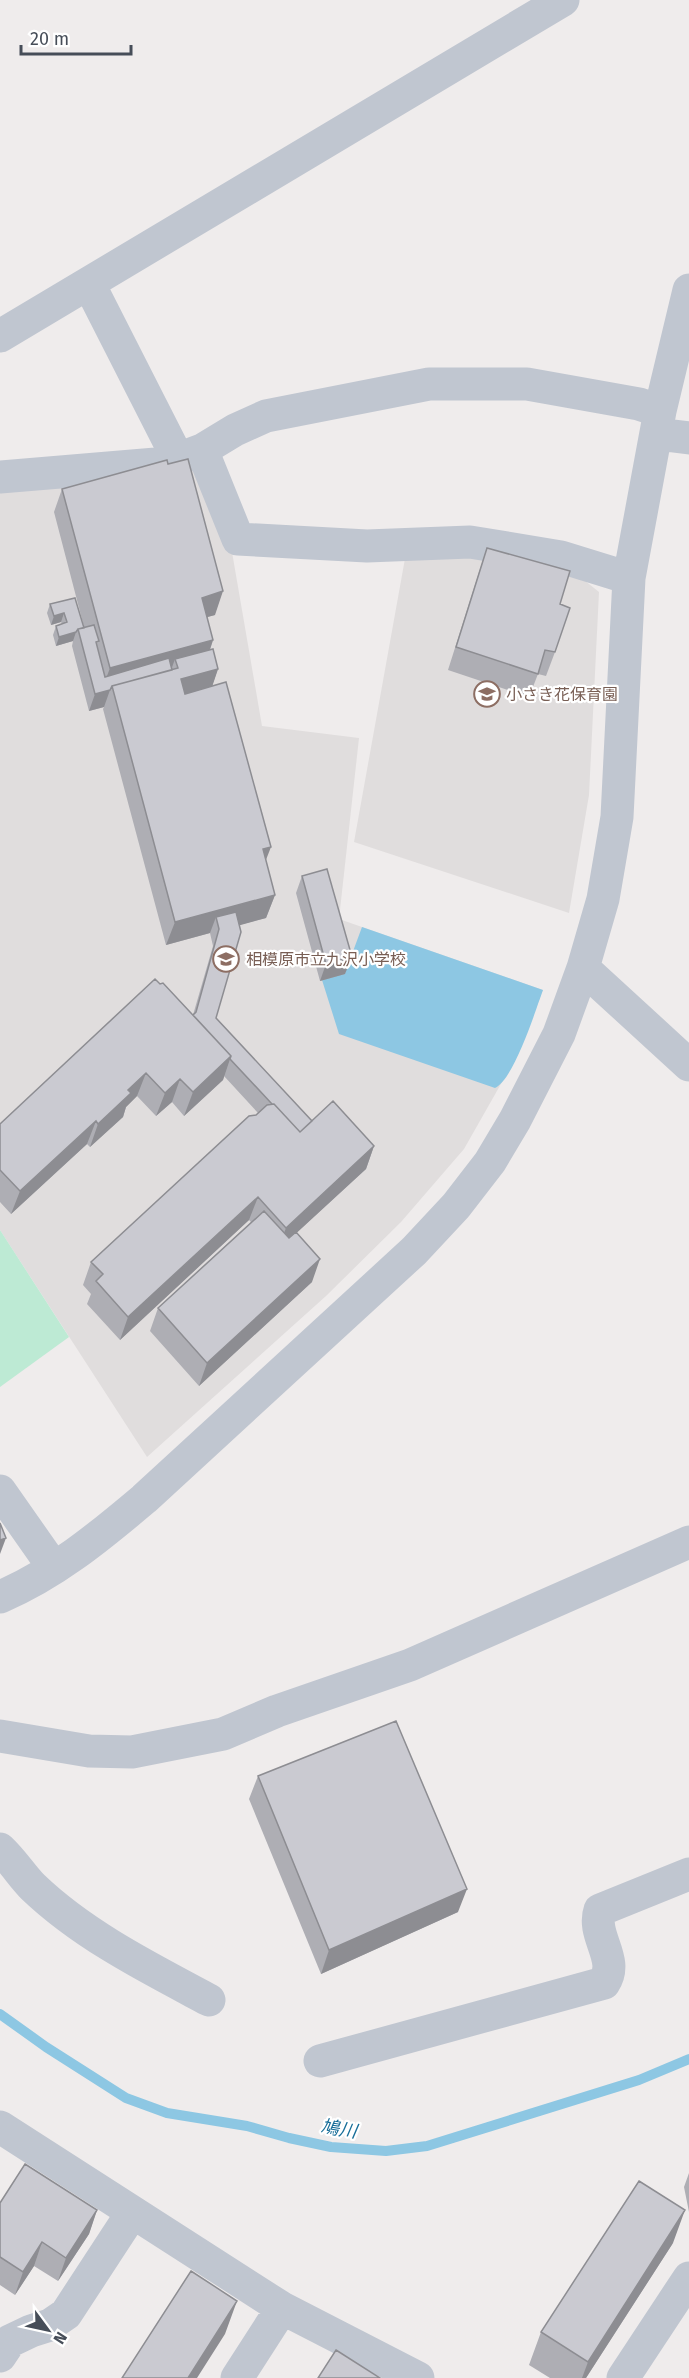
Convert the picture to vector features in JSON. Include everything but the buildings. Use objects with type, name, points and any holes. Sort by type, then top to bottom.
[{"type":"street","points":[[0,336],[562,0]]},
{"type":"street","points":[[89,284],[238,539],[367,546],[470,542],[561,557],[629,578]]},
{"type":"street","points":[[0,1597],[54,1568],[102,1535],[414,1251],[456,1206],[490,1162],[515,1120],[559,1034],[583,968],[603,899],[616,817],[629,578],[658,422],[689,290]]},
{"type":"street","points":[[0,477],[156,464],[190,454],[266,416],[429,384],[526,384],[639,404],[658,422],[689,438]]},
{"type":"street","points":[[583,968],[689,1065]]},
{"type":"street","points":[[0,1491],[54,1568]]},
{"type":"street","points":[[0,1736],[89,1750],[132,1752],[223,1734],[277,1711],[410,1665],[689,1542]]},
{"type":"street","points":[[0,1849],[15,1863],[31,1886],[58,1909],[97,1936],[167,1994],[209,2000]]},
{"type":"street","points":[[320,2061],[604,1983],[609,1975],[610,1966],[597,1920],[600,1910],[689,1874]]},
{"type":"street","points":[[0,2127],[282,2308],[418,2378]]},
{"type":"street","points":[[0,2356],[10,2341],[50,2325],[66,2314],[132,2213]]},
{"type":"street","points":[[623,2378],[689,2278]]},
{"type":"street","points":[[237,2378],[282,2308]]},
{"type":"shaded area","name":"相模原市立九沢小学校","points":[[195,462],[232,552],[262,726],[359,738],[339,919],[543,990],[518,1054],[464,1149],[401,1222],[326,1296],[147,1457],[0,1230],[0,486]]},
{"type":"shaded area","name":"小さき花保育園","points":[[465,552],[574,572],[599,592],[589,795],[569,913],[354,842],[406,553]]},
{"type":"green space","points":[[0,1230],[69,1337],[0,1387]]},
{"type":"water","points":[[362,927],[543,990],[523,1044],[502,1082],[495,1088],[339,1034],[322,980],[345,973]]},
{"type":"waterway","name":"鳩川","points":[[0,2014],[46,2047],[126,2098],[167,2113],[247,2126],[331,2147],[386,2151],[427,2146],[639,2080],[689,2059]]},
{"type":"place","name":"小さき花保育園","points":[[487,694]]},
{"type":"place","name":"相模原市立九沢小学校","points":[[226,959]]}]
